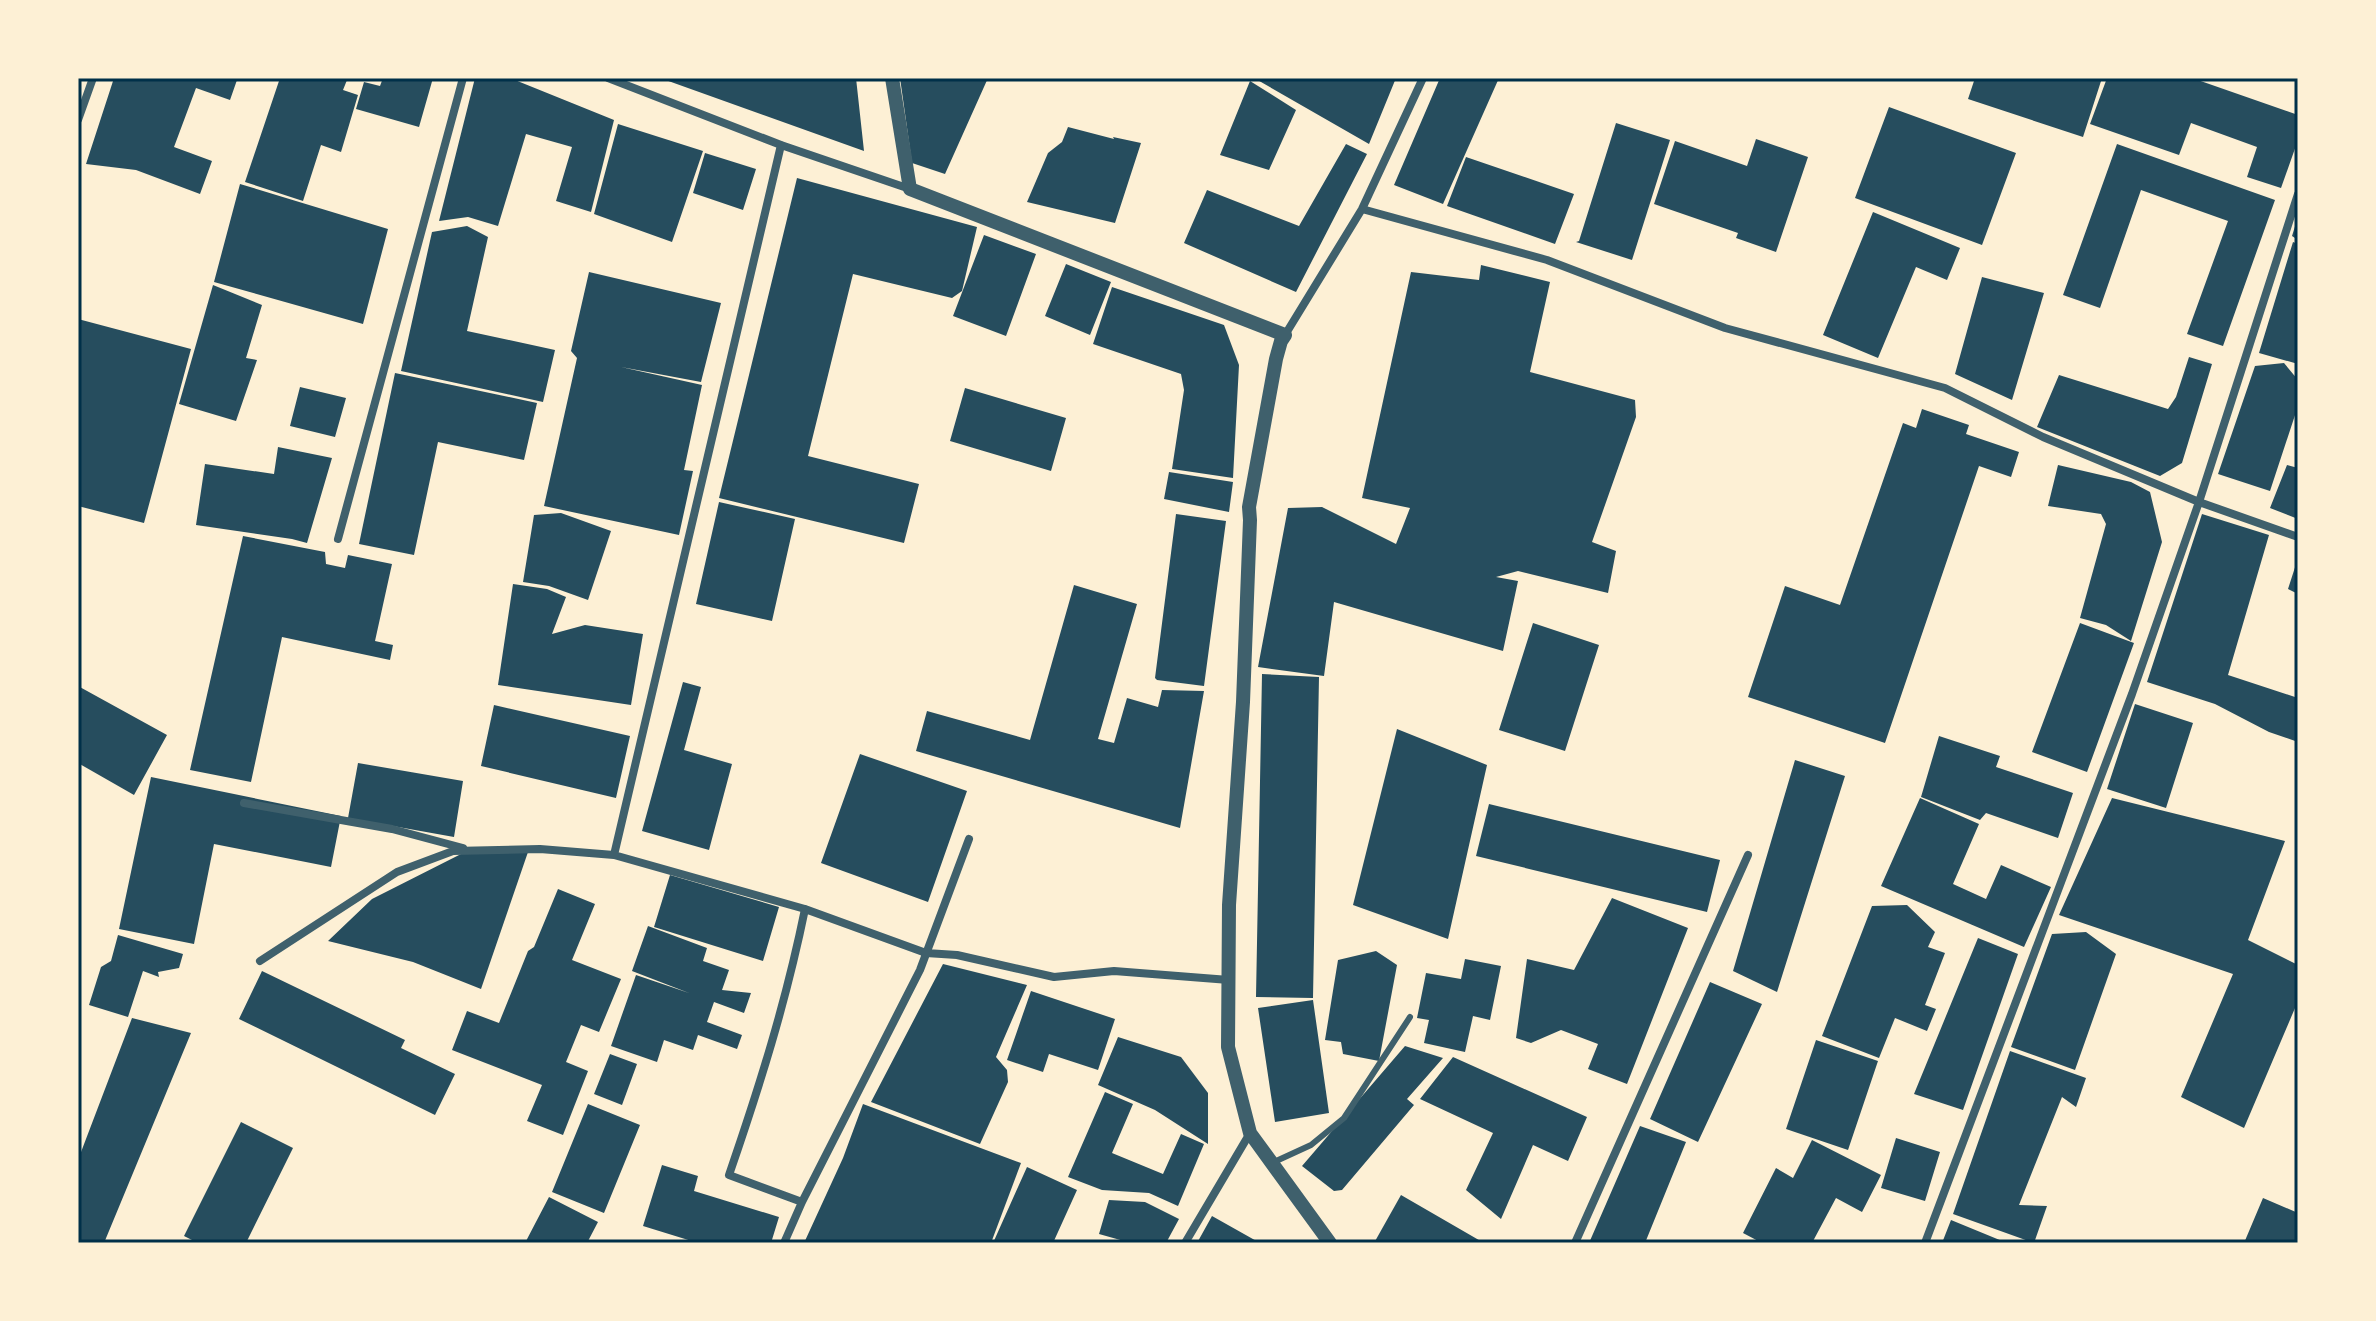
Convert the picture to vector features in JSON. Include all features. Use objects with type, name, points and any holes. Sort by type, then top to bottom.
[{"type":"street","points":[[78,120],[93,78]]},
{"type":"street","points":[[338,539],[463,78]]},
{"type":"street","points":[[608,78],[781,145],[910,189],[1285,335]]},
{"type":"street","points":[[892,78],[910,189]]},
{"type":"street","points":[[1330,1243],[1250,1133],[1228,1047],[1229,905],[1243,702],[1249,507],[1281,341],[1362,209],[1423,78]]},
{"type":"street","points":[[614,855],[781,145]]},
{"type":"street","points":[[1925,1243],[2132,694],[2199,502],[2298,194]]},
{"type":"street","points":[[1362,209],[1547,260],[1725,328],[1945,388],[2043,437],[2199,502],[2298,537]]},
{"type":"street","points":[[244,803],[392,829],[474,851]]},
{"type":"street","points":[[784,1243],[920,970],[969,839]]},
{"type":"street","points":[[260,961],[397,872],[453,851],[540,849],[614,855],[805,909],[926,953],[957,955],[1054,977],[1114,971],[1229,980]]},
{"type":"street","points":[[1575,1243],[1748,855]]},
{"type":"street","points":[[802,1202],[729,1175],[762,1081],[805,909]]},
{"type":"street","points":[[1185,1243],[1250,1133]]},
{"type":"lane","points":[[1270,1163],[1311,1145],[1344,1118],[1410,1017]]},
{"type":"building","points":[[114,78],[237,80],[230,100],[196,88],[174,147],[212,161],[200,194],[136,170],[86,164]]},
{"type":"building","points":[[280,78],[340,78],[347,80],[343,90],[358,95],[341,152],[321,145],[303,201],[245,182]]},
{"type":"building","points":[[383,78],[433,78],[419,127],[356,109],[364,82],[380,86]]},
{"type":"building","points":[[475,78],[510,78],[614,120],[591,212],[556,201],[572,147],[526,134],[498,226],[468,217],[439,221]]},
{"type":"building","points":[[660,78],[856,78],[864,151]]},
{"type":"building","points":[[900,78],[988,78],[945,174],[912,163]]},
{"type":"building","points":[[1254,78],[1396,78],[1369,144]]},
{"type":"building","points":[[1440,78],[1499,78],[1443,204],[1394,185]]},
{"type":"building","points":[[1975,78],[2102,78],[2083,137],[1968,99]]},
{"type":"building","points":[[2107,78],[2192,78],[2298,115],[2298,140],[2281,188],[2247,177],[2257,147],[2191,123],[2179,155],[2090,124]]},
{"type":"building","points":[[1250,81],[1296,110],[1269,170],[1220,155]]},
{"type":"building","points":[[1889,107],[2016,153],[1982,245],[1855,198]]},
{"type":"building","points":[[1616,123],[1670,140],[1632,260],[1576,242],[1579,241]]},
{"type":"building","points":[[618,124],[703,151],[672,242],[594,214]]},
{"type":"building","points":[[1068,127],[1141,143],[1115,223],[1027,202],[1048,153],[1062,142]]},
{"type":"building","points":[[1756,139],[1808,157],[1776,252],[1736,238],[1738,233],[1654,204],[1675,141],[1747,166]]},
{"type":"building","points":[[1346,144],[1367,154],[1296,292],[1184,243],[1207,190],[1299,226]]},
{"type":"building","points":[[2117,144],[2275,200],[2223,346],[2187,334],[2228,221],[2141,190],[2100,308],[2063,295]]},
{"type":"building","points":[[705,153],[756,169],[743,210],[693,193]]},
{"type":"building","points":[[1466,157],[1574,194],[1555,244],[1447,206]]},
{"type":"building","points":[[797,178],[977,227],[962,291],[952,298],[853,274],[808,456],[919,484],[904,543],[719,498]]},
{"type":"building","points":[[240,184],[388,229],[363,324],[214,282]]},
{"type":"building","points":[[1873,212],[1960,248],[1947,280],[1916,267],[1878,358],[1823,335]]},
{"type":"building","points":[[2298,220],[2298,240],[2292,236]]},
{"type":"building","points":[[467,226],[488,237],[467,331],[555,350],[543,402],[401,371],[432,232]]},
{"type":"building","points":[[984,235],[1036,254],[1006,336],[953,316]]},
{"type":"building","points":[[2293,242],[2298,244],[2298,364],[2259,353]]},
{"type":"building","points":[[1066,264],[1111,282],[1090,335],[1045,316]]},
{"type":"building","points":[[1481,265],[1550,282],[1530,372],[1635,400],[1636,417],[1592,542],[1616,551],[1608,593],[1518,571],[1496,577],[1518,581],[1503,651],[1334,602],[1324,676],[1258,667],[1288,508],[1322,507],[1396,544],[1410,508],[1362,498],[1411,272],[1479,280]]},
{"type":"building","points":[[589,272],[721,303],[701,382],[621,367],[702,385],[684,470],[693,471],[679,535],[544,506],[577,358],[571,351]]},
{"type":"building","points":[[1982,277],[2044,293],[2012,400],[1955,374]]},
{"type":"building","points":[[213,285],[262,305],[246,358],[257,360],[236,421],[179,404]]},
{"type":"building","points":[[1112,287],[1224,325],[1239,365],[1233,478],[1172,469],[1184,390],[1181,374],[1093,344]]},
{"type":"building","points":[[78,319],[191,349],[144,523],[78,506]]},
{"type":"building","points":[[2189,357],[2212,364],[2182,463],[2160,476],[2037,427],[2059,375],[2168,409],[2176,397]]},
{"type":"building","points":[[2284,363],[2298,380],[2298,406],[2270,491],[2218,474],[2255,366]]},
{"type":"building","points":[[395,373],[537,403],[524,460],[438,442],[414,555],[359,544]]},
{"type":"building","points":[[300,387],[346,398],[335,437],[290,426]]},
{"type":"building","points":[[965,388],[1066,418],[1051,471],[950,441]]},
{"type":"building","points":[[1922,409],[1969,425],[1966,434],[2019,452],[2011,477],[1979,466],[1885,743],[1748,697],[1785,586],[1840,605],[1903,423],[1916,428]]},
{"type":"building","points":[[278,447],[332,458],[307,543],[196,525],[205,464],[274,474]]},
{"type":"building","points":[[2058,465],[2131,482],[2150,492],[2162,542],[2131,641],[2106,625],[2080,618],[2106,524],[2101,514],[2048,506]]},
{"type":"building","points":[[2287,465],[2298,468],[2298,519],[2270,508]]},
{"type":"building","points":[[1169,472],[1233,482],[1229,512],[1164,499]]},
{"type":"building","points":[[719,502],[795,519],[772,621],[696,604]]},
{"type":"building","points":[[561,513],[611,531],[588,600],[549,586],[523,582],[534,515]]},
{"type":"building","points":[[1176,514],[1226,521],[1204,686],[1155,678]]},
{"type":"building","points":[[2202,514],[2269,535],[2228,675],[2298,698],[2298,742],[2269,732],[2215,704],[2147,682]]},
{"type":"building","points":[[243,536],[325,552],[326,564],[345,568],[348,555],[392,564],[375,641],[393,645],[390,660],[282,637],[251,782],[190,770]]},
{"type":"building","points":[[2298,558],[2298,594],[2288,589]]},
{"type":"building","points":[[513,584],[547,589],[566,597],[552,634],[585,625],[643,634],[631,705],[498,685]]},
{"type":"building","points":[[1074,585],[1137,604],[1098,739],[1114,743],[1127,698],[1158,707],[1162,690],[1204,691],[1180,828],[916,751],[927,711],[1030,740]]},
{"type":"building","points":[[1533,623],[1599,645],[1565,751],[1499,730]]},
{"type":"building","points":[[2080,623],[2134,643],[2087,772],[2032,752]]},
{"type":"building","points":[[1262,674],[1319,677],[1313,998],[1256,997]]},
{"type":"building","points":[[683,682],[701,687],[684,750],[732,764],[709,850],[642,831]]},
{"type":"building","points":[[78,686],[167,735],[134,795],[78,763]]},
{"type":"building","points":[[2135,704],[2193,723],[2166,808],[2107,789]]},
{"type":"building","points":[[494,705],[630,736],[616,798],[481,766]]},
{"type":"building","points":[[1397,729],[1487,765],[1448,939],[1353,905]]},
{"type":"building","points":[[1939,736],[2000,756],[1996,767],[2073,793],[2058,838],[1986,813],[1980,820],[1921,797]]},
{"type":"building","points":[[860,754],[967,791],[928,902],[821,863]]},
{"type":"building","points":[[1795,760],[1845,776],[1777,992],[1733,971]]},
{"type":"building","points":[[358,763],[463,781],[454,837],[348,818]]},
{"type":"building","points":[[151,777],[341,816],[331,867],[214,844],[194,944],[119,929]]},
{"type":"building","points":[[1920,798],[1979,824],[1953,884],[1986,899],[2001,865],[2051,887],[2024,947],[1881,886]]},
{"type":"building","points":[[2112,798],[2285,841],[2248,940],[2298,965],[2298,1001],[2244,1128],[2181,1097],[2233,974],[2059,915]]},
{"type":"building","points":[[1489,804],[1720,860],[1707,912],[1476,856]]},
{"type":"building","points":[[528,852],[481,989],[413,962],[328,941],[372,899],[463,853]]},
{"type":"building","points":[[670,875],[779,907],[763,961],[654,927]]},
{"type":"building","points":[[558,889],[595,904],[572,960],[621,979],[599,1032],[581,1025],[566,1062],[588,1071],[563,1135],[527,1121],[542,1085],[452,1050],[467,1011],[499,1023],[528,951],[534,947]]},
{"type":"building","points":[[1612,898],[1688,928],[1627,1084],[1588,1069],[1598,1044],[1561,1030],[1531,1043],[1516,1038],[1527,959],[1574,970]]},
{"type":"building","points":[[1907,905],[1935,932],[1928,947],[1945,953],[1925,1005],[1936,1009],[1927,1031],[1895,1018],[1879,1058],[1822,1036],[1872,906]]},
{"type":"building","points":[[648,926],[707,948],[703,961],[729,970],[722,990],[751,993],[744,1013],[714,1002],[707,1022],[742,1035],[737,1049],[698,1035],[693,1050],[664,1040],[657,1062],[611,1046],[636,975],[689,993],[632,971]]},
{"type":"building","points":[[2086,932],[2116,954],[2075,1070],[2011,1047],[2052,934]]},
{"type":"building","points":[[118,935],[183,954],[179,968],[158,972],[159,977],[143,971],[128,1017],[89,1005],[101,967],[111,961]]},
{"type":"building","points":[[1978,938],[2018,954],[1963,1110],[1914,1094]]},
{"type":"building","points":[[1376,951],[1397,965],[1379,1061],[1343,1054],[1341,1042],[1325,1040],[1338,960]]},
{"type":"building","points":[[1465,959],[1501,966],[1490,1020],[1473,1016],[1465,1052],[1424,1043],[1429,1020],[1417,1018],[1426,973],[1461,979]]},
{"type":"building","points":[[943,964],[1027,985],[996,1057],[1007,1070],[1008,1082],[980,1144],[871,1102]]},
{"type":"building","points":[[262,971],[405,1040],[401,1048],[455,1074],[435,1115],[239,1019]]},
{"type":"building","points":[[1710,982],[1762,1004],[1698,1142],[1650,1119]]},
{"type":"building","points":[[1031,991],[1115,1019],[1098,1070],[1049,1054],[1043,1072],[1007,1060]]},
{"type":"building","points":[[1313,1000],[1329,1113],[1275,1122],[1258,1008]]},
{"type":"building","points":[[132,1018],[191,1033],[104,1243],[78,1243],[78,1160]]},
{"type":"building","points":[[1118,1037],[1181,1057],[1208,1093],[1208,1144],[1155,1110],[1098,1085]]},
{"type":"building","points":[[1816,1040],[1878,1061],[1848,1150],[1786,1129]]},
{"type":"building","points":[[1405,1046],[1443,1058],[1407,1099],[1414,1105],[1342,1190],[1334,1191],[1302,1166]]},
{"type":"building","points":[[2010,1051],[2086,1078],[2076,1107],[2062,1097],[2019,1205],[2047,1206],[2034,1243],[1953,1214]]},
{"type":"building","points":[[610,1054],[637,1064],[622,1105],[594,1094]]},
{"type":"building","points":[[1453,1057],[1587,1117],[1568,1161],[1533,1145],[1501,1219],[1466,1190],[1493,1133],[1420,1099]]},
{"type":"building","points":[[1105,1092],[1133,1104],[1112,1153],[1163,1174],[1181,1134],[1204,1144],[1178,1206],[1149,1193],[1102,1190],[1068,1177]]},
{"type":"building","points":[[588,1104],[640,1125],[604,1213],[552,1192]]},
{"type":"building","points":[[863,1104],[1021,1163],[991,1243],[804,1243],[843,1158]]},
{"type":"building","points":[[241,1122],[293,1148],[246,1243],[198,1243],[184,1236]]},
{"type":"building","points":[[1640,1126],[1686,1142],[1645,1243],[1589,1243]]},
{"type":"building","points":[[1896,1138],[1940,1152],[1925,1201],[1881,1188]]},
{"type":"building","points":[[1812,1140],[1881,1175],[1862,1212],[1836,1198],[1812,1243],[1762,1243],[1743,1233],[1776,1168],[1793,1178]]},
{"type":"building","points":[[662,1165],[698,1176],[694,1191],[779,1217],[771,1243],[698,1243],[643,1226]]},
{"type":"building","points":[[1027,1167],[1077,1190],[1053,1243],[993,1243]]},
{"type":"building","points":[[1401,1195],[1484,1243],[1374,1243]]},
{"type":"building","points":[[549,1197],[598,1222],[587,1243],[525,1243]]},
{"type":"building","points":[[2263,1198],[2298,1213],[2298,1243],[2244,1243]]},
{"type":"building","points":[[1109,1200],[1145,1202],[1179,1219],[1166,1243],[1131,1243],[1099,1234]]},
{"type":"building","points":[[1212,1216],[1260,1243],[1197,1243]]},
{"type":"building","points":[[1951,1220],[2007,1243],[1942,1243]]}]
